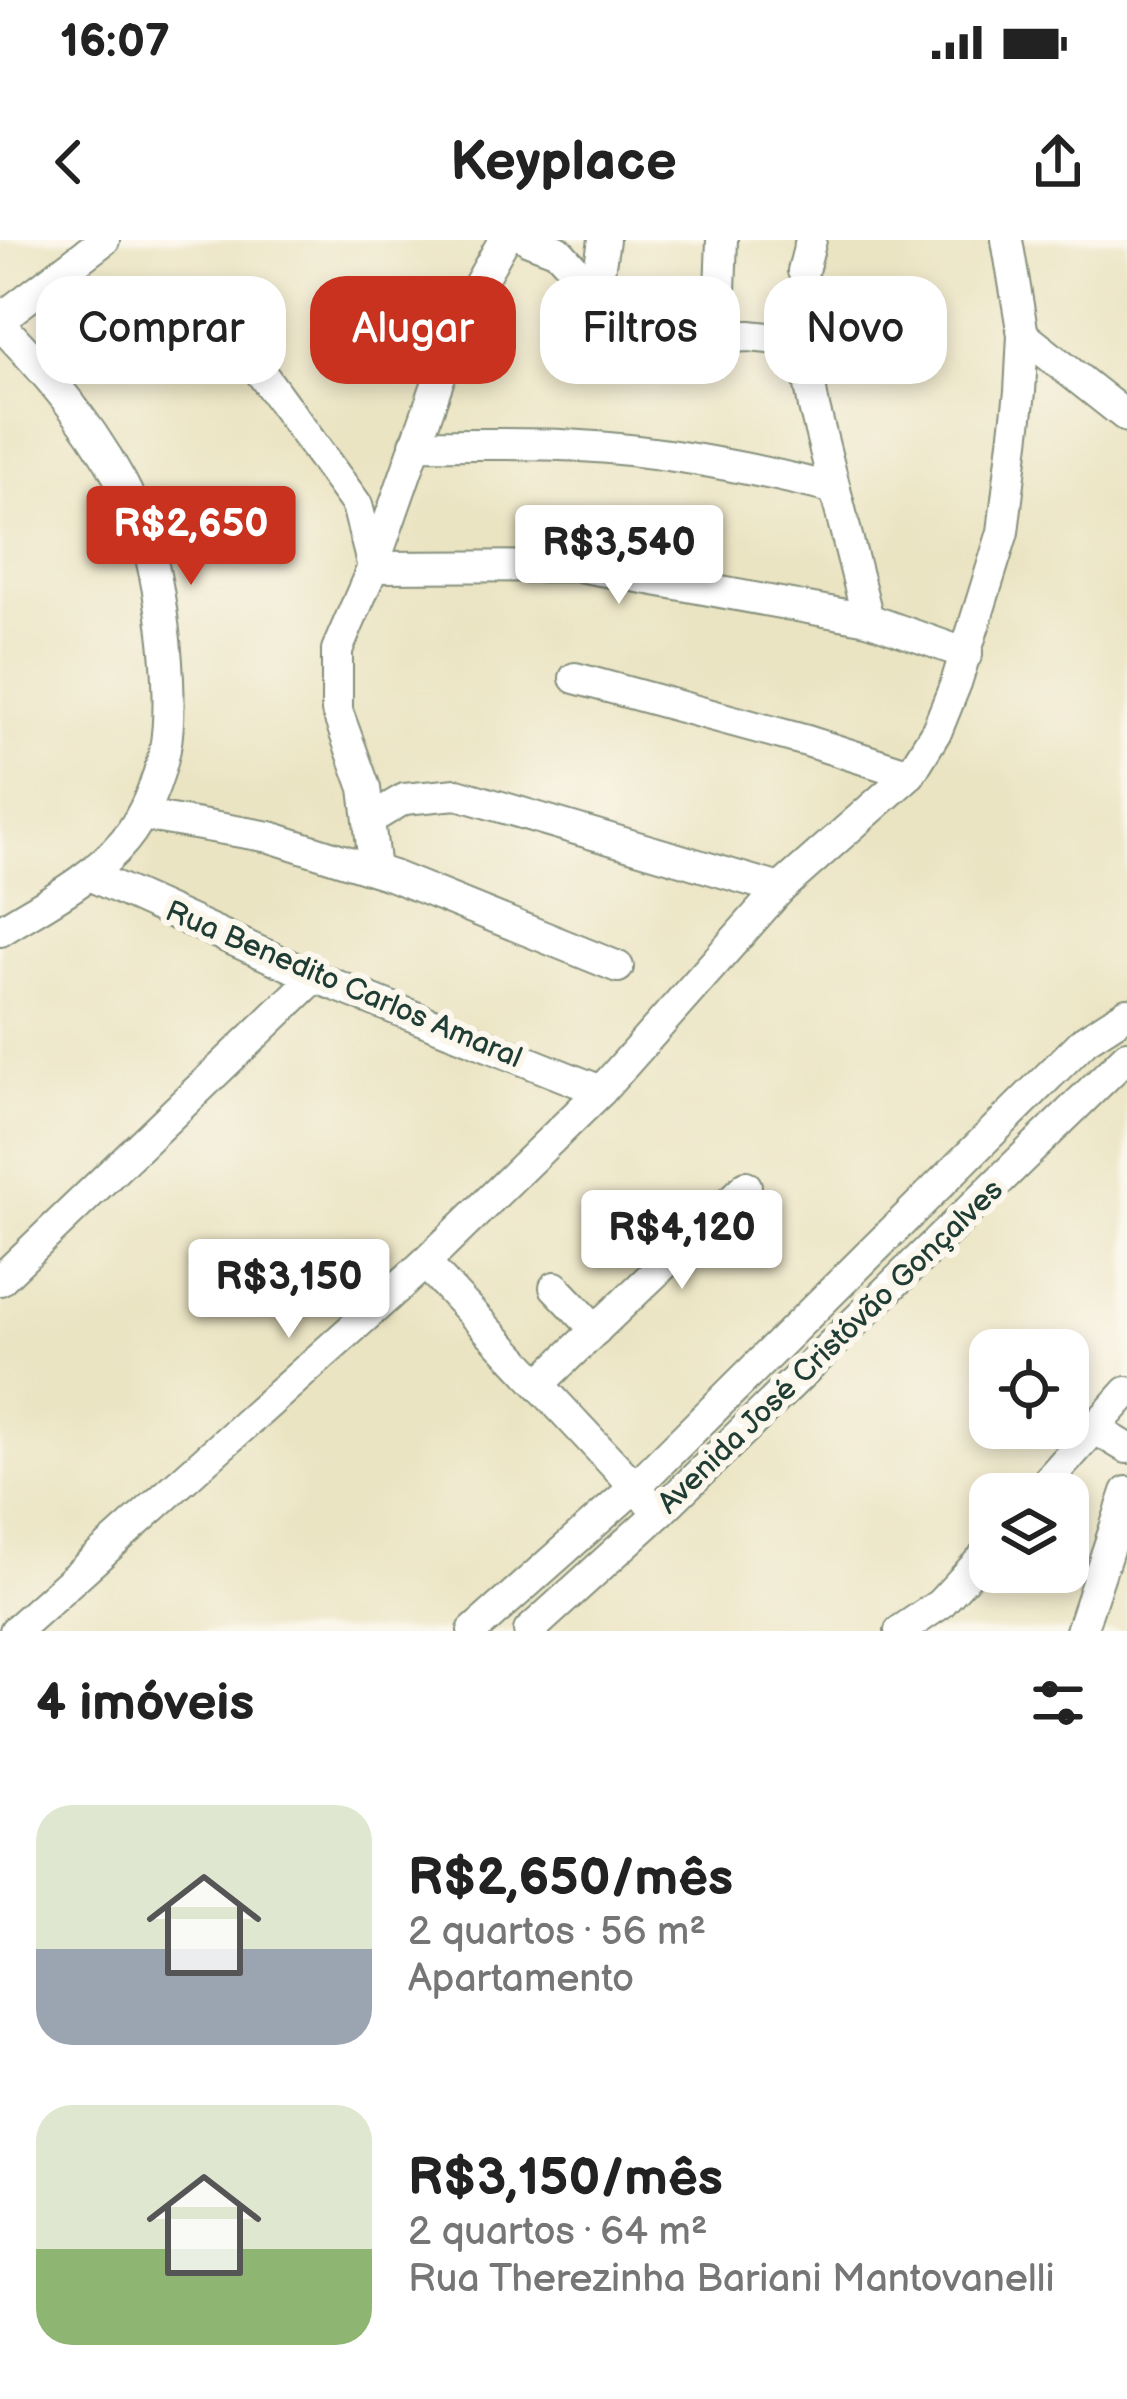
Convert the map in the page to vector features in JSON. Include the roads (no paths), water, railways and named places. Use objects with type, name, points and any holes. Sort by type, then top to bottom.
[{"type":"street","points":[[0,931],[89,875],[124,841],[142,814],[165,749],[167,686],[157,581],[136,510],[96,439],[54,380],[0,321],[104,240]]},
{"type":"street","points":[[375,871],[365,788],[337,712],[337,650],[373,567],[461,316],[504,240]]},
{"type":"street","points":[[529,240],[558,251],[579,276]]},
{"type":"street","points":[[598,276],[604,240]]},
{"type":"street","points":[[721,276],[722,240]]},
{"type":"street","points":[[803,271],[811,240]]},
{"type":"street","points":[[15,1631],[425,1262],[601,1090],[780,890],[910,774],[937,730],[967,654],[1003,532],[1023,335],[1007,240]]},
{"type":"street","points":[[1023,335],[1127,417]]},
{"type":"street","points":[[740,337],[788,340],[805,357],[868,619]]},
{"type":"street","points":[[269,384],[357,505],[373,567]]},
{"type":"street","points":[[415,444],[604,448],[758,470],[835,489]]},
{"type":"street","points":[[373,567],[578,566],[868,619],[967,654]]},
{"type":"street","points":[[575,678],[910,774]]},
{"type":"street","points":[[369,820],[404,799],[457,794],[780,890]]},
{"type":"street","points":[[142,814],[270,837],[375,871],[618,967]]},
{"type":"street","name":"Rua Benedito Carlos Amaral","points":[[89,875],[315,977],[601,1090]]},
{"type":"street","points":[[0,1280],[315,977]]},
{"type":"street","name":"Avenida José Cristóvão Gonçalves","points":[[473,1631],[635,1487],[1085,1040],[1127,1013]]},
{"type":"street","name":"Avenida José Cristóvão Gonçalves","points":[[529,1631],[659,1514],[1127,1056]]},
{"type":"street","points":[[539,1384],[746,1186]]},
{"type":"street","points":[[425,1262],[659,1514]]},
{"type":"street","points":[[556,1287],[596,1330]]},
{"type":"street","points":[[1054,1473],[1127,1392]]},
{"type":"street","points":[[1092,1427],[1127,1448]]},
{"type":"street","points":[[1081,1631],[1127,1492]]},
{"type":"street","points":[[900,1631],[940,1604],[969,1573]]}]
